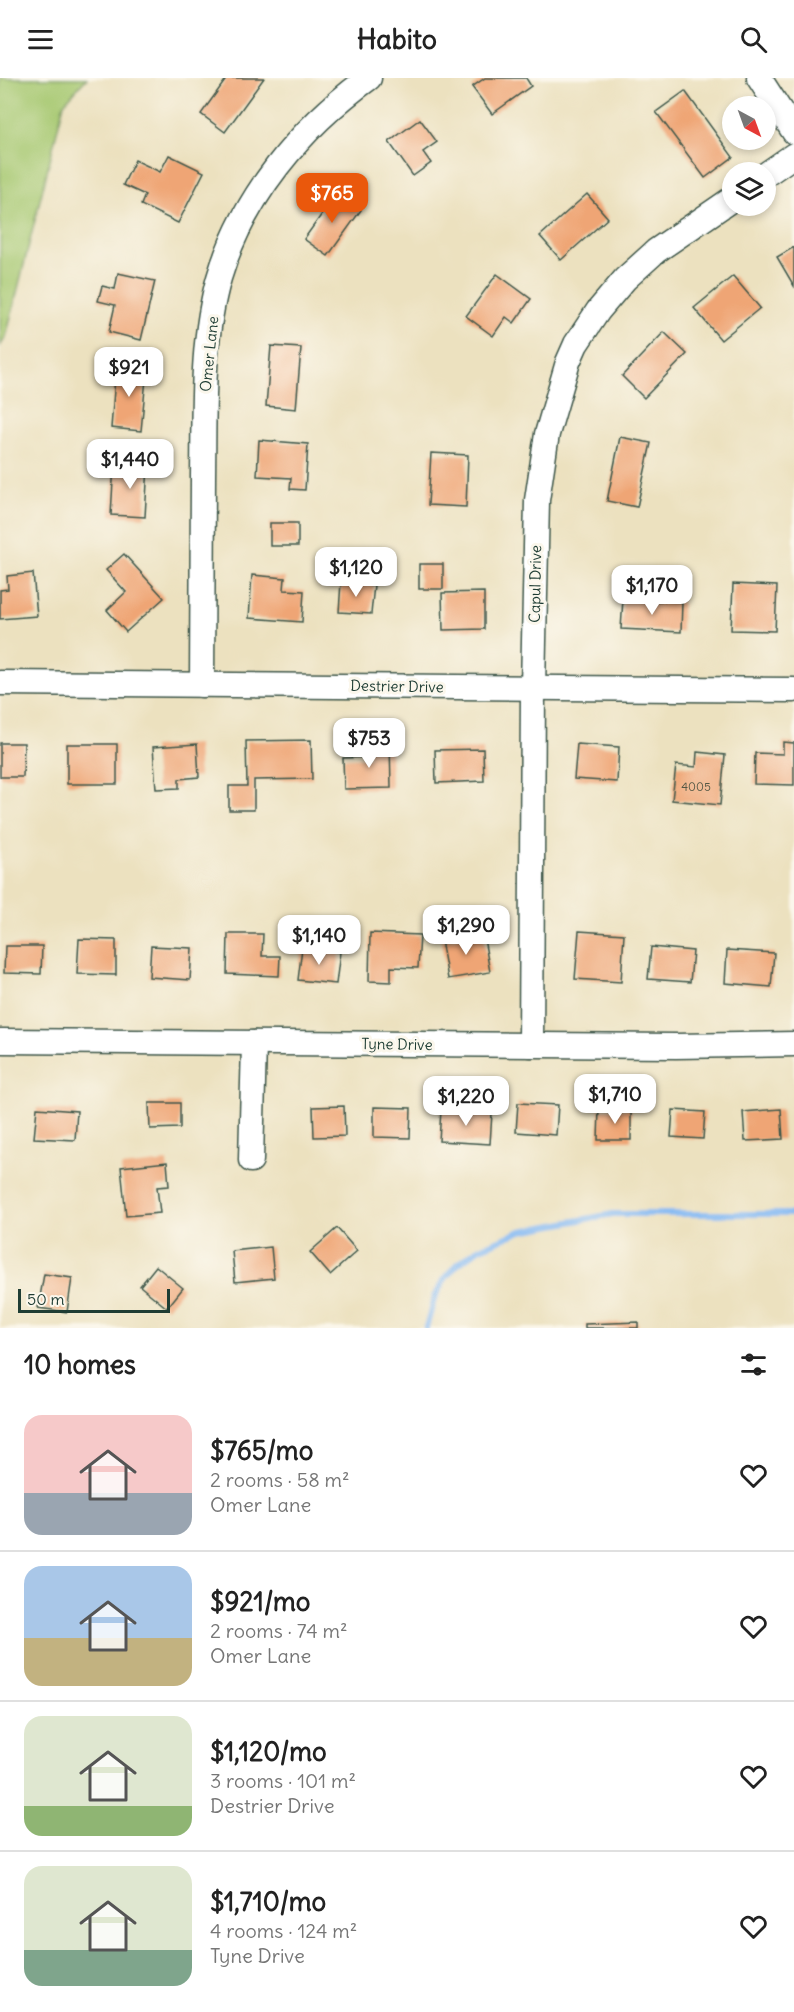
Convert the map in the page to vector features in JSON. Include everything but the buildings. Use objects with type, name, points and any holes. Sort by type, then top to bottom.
[{"type":"street","name":"Omer Lane","points":[[202,685],[206,360],[219,280],[235,236],[271,175],[316,122],[338,101],[369,78]]},
{"type":"street","points":[[759,78],[794,132]]},
{"type":"street","points":[[776,167],[794,155]]},
{"type":"street","name":"Capul Drive","points":[[531,1046],[533,688],[537,500],[540,468],[547,434],[568,362],[585,328],[625,279],[656,251],[722,205]]},
{"type":"street","name":"Destrier Drive","points":[[0,683],[794,690]]},
{"type":"street","name":"Tyne Drive","points":[[0,1041],[531,1046],[794,1044]]},
{"type":"street","points":[[251,1160],[254,1043]]},
{"type":"green space","points":[[0,78],[87,78],[64,103],[6,337],[0,346]]},
{"type":"waterway","points":[[426,1328],[435,1296],[446,1277],[457,1265],[478,1249],[521,1231],[613,1214],[794,1214]]}]
